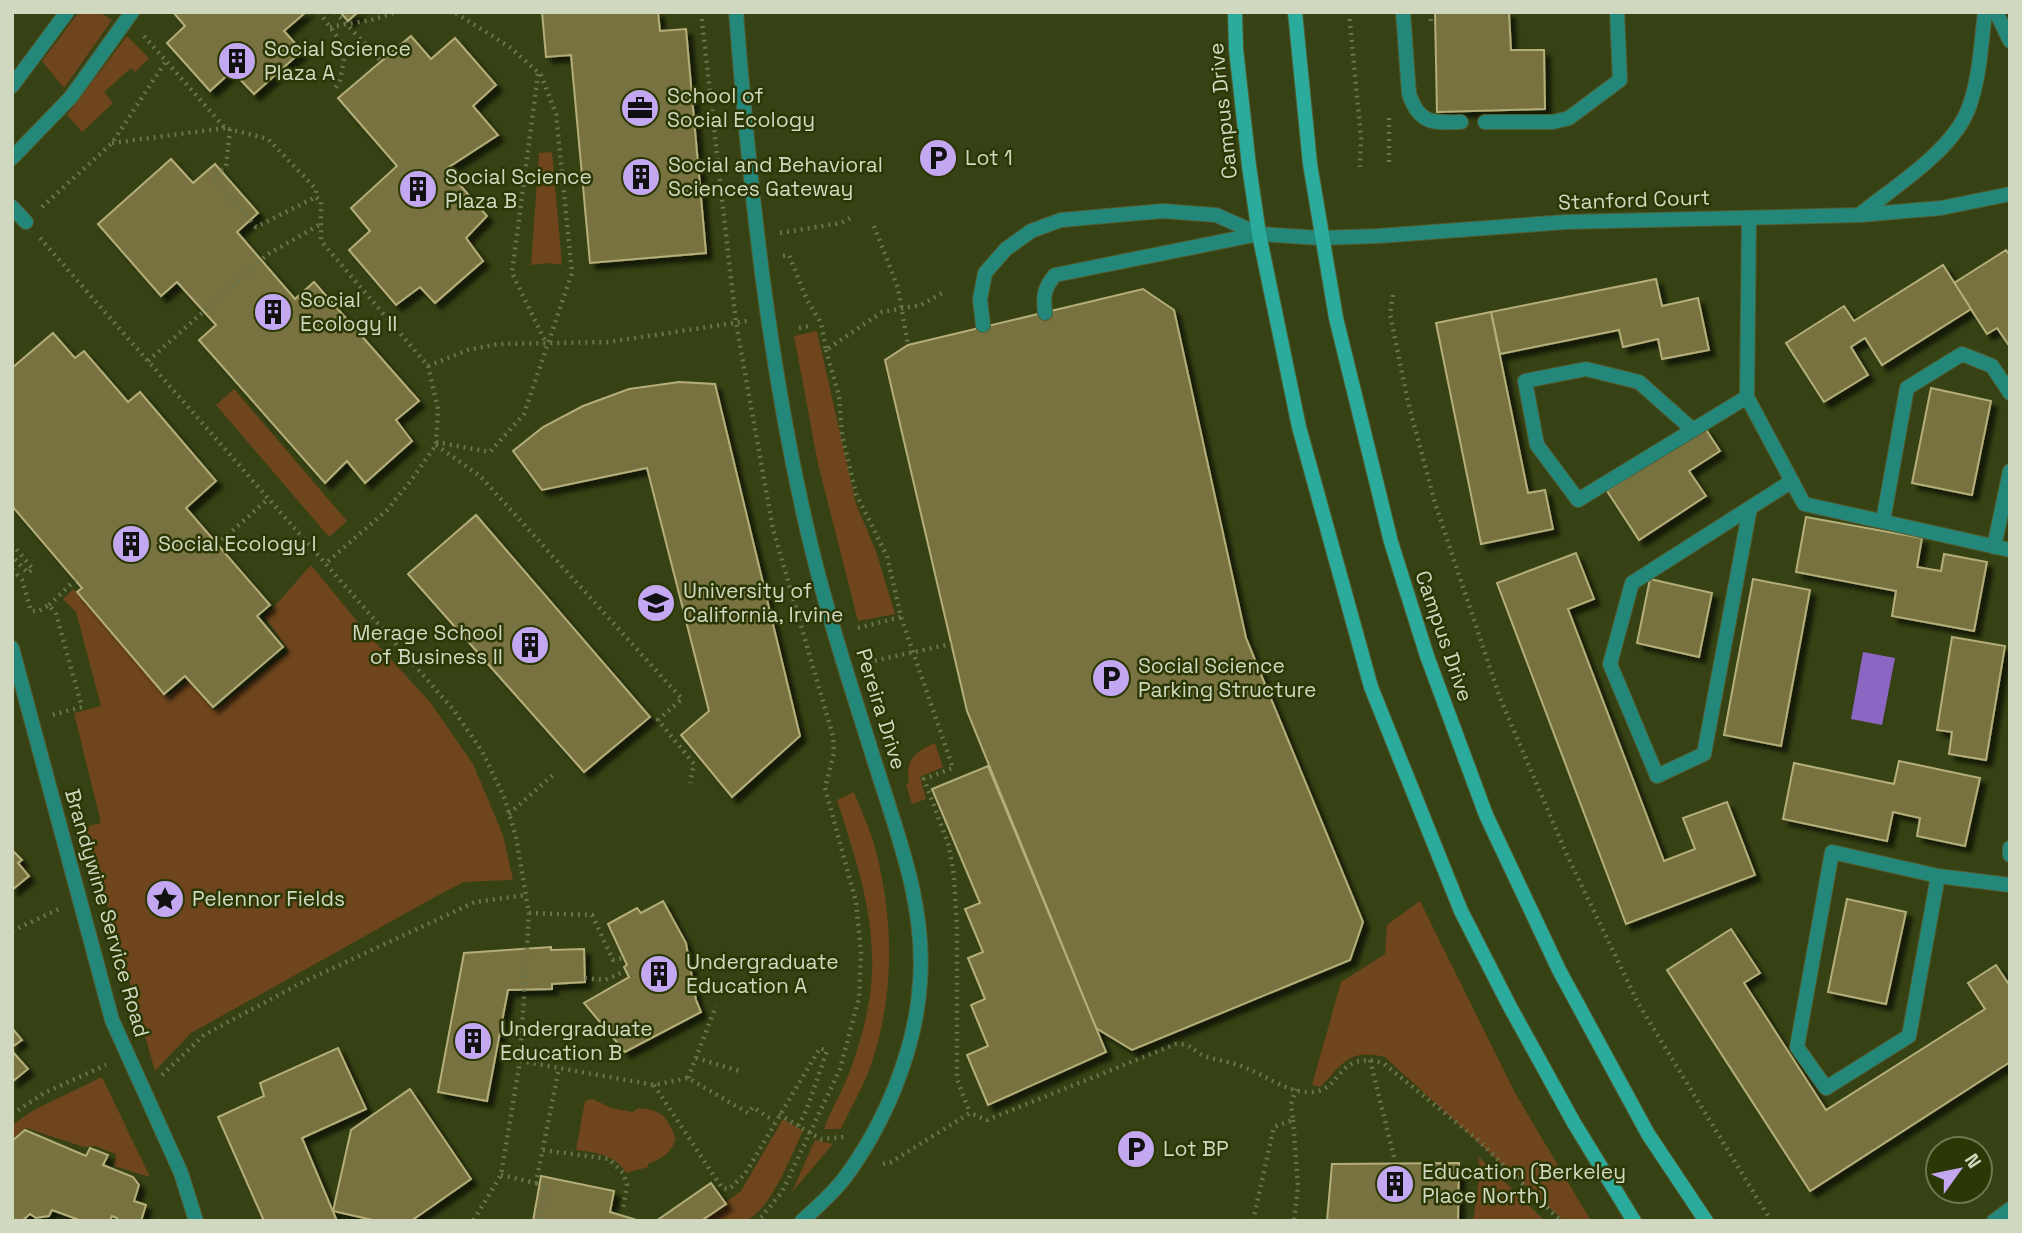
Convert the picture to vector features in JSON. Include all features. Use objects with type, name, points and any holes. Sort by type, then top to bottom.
[{"type":"main road","name":"Campus Drive","points":[[1235,12],[1236,49],[1259,234],[1299,427],[1371,687],[1461,911],[1508,1005],[1567,1111],[1634,1221]]},
{"type":"main road","name":"Campus Drive","points":[[1295,12],[1310,164],[1336,318],[1391,542],[1427,656],[1486,815],[1559,970],[1648,1134],[1706,1221]]},
{"type":"street","points":[[12,86],[67,12]]},
{"type":"street","name":"Pereira Drive","points":[[736,12],[758,237],[786,425],[811,548],[869,746],[906,859],[919,923],[920,981],[912,1042],[891,1094],[863,1150],[841,1183],[802,1221]]},
{"type":"street","points":[[1403,12],[1409,94],[1413,107],[1422,118],[1437,123],[1461,122]]},
{"type":"street","points":[[1485,122],[1553,122],[1569,118],[1620,80],[1617,12]]},
{"type":"street","points":[[1859,215],[1925,162],[1956,132],[1968,110],[1976,82],[1985,12]]},
{"type":"street","points":[[1996,12],[2010,41]]},
{"type":"street","points":[[12,158],[71,97],[130,15]]},
{"type":"street","name":"Stanford Court","points":[[1259,234],[1321,238],[1566,222],[1859,215],[1941,208],[2010,194]]},
{"type":"street","points":[[12,207],[26,222]]},
{"type":"street","points":[[983,326],[980,299],[985,273],[1006,249],[1022,237],[1061,220],[1163,211],[1216,215],[1259,234]]},
{"type":"street","points":[[1749,218],[1747,397],[1804,504],[2010,550]]},
{"type":"street","points":[[1045,313],[1045,287],[1055,275],[1259,234]]},
{"type":"street","points":[[1883,522],[1907,388],[1962,354],[1992,366],[2010,393]]},
{"type":"street","points":[[1693,430],[1639,382],[1586,369],[1525,381],[1537,444],[1578,500],[1693,430],[1747,397]]},
{"type":"street","points":[[1994,547],[2010,471]]},
{"type":"street","points":[[1750,508],[1704,754],[1657,776],[1610,664],[1632,583],[1792,481]]},
{"type":"street","name":"Brandywine Service Road","points":[[12,648],[111,1020],[181,1173],[196,1221]]},
{"type":"street","points":[[2010,848],[2010,855]]},
{"type":"street","points":[[1938,876],[1909,1036],[1826,1088],[1797,1047],[1832,852],[1938,876],[2010,885]]},
{"type":"street","points":[[1994,1221],[2010,1209]]},
{"type":"path","points":[[319,12],[346,49],[340,80],[334,91]]},
{"type":"path","points":[[335,12],[381,61]]},
{"type":"path","points":[[330,27],[371,20],[397,12]]},
{"type":"path","points":[[436,443],[490,452],[524,414],[572,273],[556,114],[541,75],[511,48],[454,12]]},
{"type":"path","points":[[701,12],[736,323],[773,529],[833,736],[834,754],[825,788],[856,902],[861,954],[859,998],[840,1069],[782,1192],[758,1221]]},
{"type":"path","points":[[1349,12],[1361,138],[1360,167]]},
{"type":"path","points":[[130,15],[166,61],[228,129],[226,167],[213,176],[256,227],[316,197]]},
{"type":"path","points":[[166,61],[112,144],[26,222],[452,708],[482,751],[504,797],[516,837],[530,913],[520,1061],[501,1175],[473,1221]]},
{"type":"path","points":[[538,73],[512,273],[547,344]]},
{"type":"path","points":[[112,144],[228,129],[268,139],[316,189],[316,197]]},
{"type":"path","points":[[316,197],[321,201],[321,241],[428,366],[438,409],[436,443],[409,483],[387,510],[325,564]]},
{"type":"path","points":[[758,237],[841,223],[854,216]]},
{"type":"path","points":[[148,361],[268,254],[321,224]]},
{"type":"path","points":[[874,226],[898,288],[908,345]]},
{"type":"path","points":[[781,257],[789,255],[807,300],[821,323],[839,396],[842,435],[856,494],[887,556],[901,617],[953,768],[924,779],[949,846],[954,876],[957,929],[957,1079],[970,1113],[987,1120],[1176,1044],[1189,1044],[1202,1055],[1246,1068],[1278,1084],[1312,1092],[1324,1088],[1354,1061],[1370,1059],[1383,1063],[1477,1139],[1561,1221]]},
{"type":"path","points":[[826,350],[882,312],[921,305],[942,293]]},
{"type":"path","points":[[1393,295],[1390,314],[1408,402],[1434,503],[1500,698],[1567,855],[1638,1003],[1771,1221]]},
{"type":"path","points":[[428,366],[468,350],[498,344],[609,342],[751,321]]},
{"type":"path","points":[[799,328],[809,326]]},
{"type":"path","points":[[436,443],[480,476],[682,699],[658,720],[694,764],[690,783]]},
{"type":"path","points":[[222,540],[268,499]]},
{"type":"path","points":[[12,544],[33,569],[28,573],[12,556]]},
{"type":"path","points":[[12,569],[22,580],[31,611],[39,611],[49,605],[75,580]]},
{"type":"path","points":[[49,605],[56,614],[82,707],[51,715]]},
{"type":"path","points":[[872,626],[901,617]]},
{"type":"path","points":[[868,662],[951,644]]},
{"type":"path","points":[[509,814],[555,773]]},
{"type":"path","points":[[144,1094],[204,1035],[301,983],[475,902],[526,895]]},
{"type":"path","points":[[12,931],[78,899]]},
{"type":"path","points":[[530,913],[592,915],[612,960],[624,958]]},
{"type":"path","points":[[585,978],[605,980],[625,971]]},
{"type":"path","points":[[688,1078],[716,1006]]},
{"type":"path","points":[[654,1085],[722,1188],[729,1189],[745,1174],[774,1121],[820,1048],[827,1051],[798,1126]]},
{"type":"path","points":[[12,1114],[46,1092],[126,1056]]},
{"type":"path","points":[[696,1058],[743,1072]]},
{"type":"path","points":[[1370,1059],[1394,1157]]},
{"type":"path","points":[[520,1061],[654,1085],[688,1078],[748,1113],[753,1107],[774,1121]]},
{"type":"path","points":[[536,1183],[559,1068]]},
{"type":"path","points":[[1294,1221],[1298,1186],[1291,1104],[1296,1089]]},
{"type":"path","points":[[883,1164],[891,1163],[970,1113]]},
{"type":"path","points":[[779,1114],[821,1139],[845,1137]]},
{"type":"path","points":[[1253,1221],[1274,1127],[1293,1119]]},
{"type":"path","points":[[543,1150],[609,1159],[623,1173],[627,1184],[623,1209]]},
{"type":"path","points":[[501,1175],[546,1187],[540,1221]]},
{"type":"shaded area","points":[[79,12],[100,12],[112,20],[64,88],[42,61]]},
{"type":"shaded area","points":[[127,36],[149,58],[135,72],[131,68],[104,92],[113,103],[82,132],[67,115]]},
{"type":"shaded area","points":[[552,152],[562,265],[531,265],[539,153]]},
{"type":"shaded area","points":[[817,331],[856,504],[876,551],[895,614],[858,621],[818,464],[794,336]]},
{"type":"shaded area","points":[[234,389],[347,521],[329,537],[216,405]]},
{"type":"shaded area","points":[[311,565],[365,631],[430,702],[473,764],[503,835],[513,880],[464,882],[435,897],[191,1033],[155,1071],[85,827],[101,823],[74,713],[101,706],[76,612],[63,599],[73,589],[167,696],[189,680],[214,711],[289,651],[265,617]]},
{"type":"shaded area","points":[[1863,652],[1895,658],[1882,725],[1851,719]]},
{"type":"shaded area","points":[[935,743],[943,767],[920,777],[926,799],[912,804],[906,785],[909,783],[910,762],[917,753]]},
{"type":"shaded area","points":[[854,792],[873,840],[886,902],[888,984],[879,1038],[864,1081],[841,1129],[824,1129],[856,1052],[871,983],[871,935],[865,896],[837,800]]},
{"type":"shaded area","points":[[1420,901],[1514,1091],[1591,1221],[1564,1221],[1385,1057],[1354,1056],[1341,1065],[1320,1087],[1312,1085],[1341,982],[1385,954],[1387,925]]},
{"type":"shaded area","points":[[102,1077],[150,1177],[114,1166],[116,1154],[95,1146],[84,1147],[26,1128],[12,1139],[12,1125],[34,1110]]},
{"type":"shaded area","points":[[593,1099],[611,1108],[633,1112],[638,1108],[659,1113],[667,1120],[676,1139],[671,1149],[662,1158],[648,1164],[648,1167],[626,1173],[610,1158],[576,1150],[585,1101]]},
{"type":"shaded area","points":[[783,1119],[803,1131],[779,1182],[762,1208],[744,1221],[700,1221],[741,1191]]},
{"type":"shaded area","points":[[815,1140],[833,1144],[792,1192]]},
{"type":"shaded area","points":[[1479,1157],[1545,1221],[1473,1221]]},
{"type":"building","name":"Social Science Plaza A","points":[[173,12],[306,12],[284,31],[302,51],[254,94],[232,71],[210,91],[167,43],[185,26]]},
{"type":"building","name":"Social Science Plaza A","points":[[340,12],[358,12],[348,21]]},
{"type":"building","name":"Social and Behavioral Sciences Gateway","points":[[542,12],[658,12],[660,31],[686,29],[706,253],[590,263],[571,55],[546,57]]},
{"type":"building","points":[[1435,12],[1509,12],[1511,50],[1544,50],[1545,109],[1437,112]]},
{"type":"building","name":"Social Science Plaza B","points":[[411,36],[431,59],[455,38],[496,85],[473,106],[498,135],[446,169],[487,216],[466,238],[483,261],[435,303],[420,287],[396,305],[349,250],[370,231],[351,208],[397,166],[338,98]]},
{"type":"building","name":"Social Ecology II","points":[[171,159],[193,183],[215,164],[258,213],[237,232],[295,299],[314,282],[419,401],[396,420],[412,441],[365,483],[347,461],[325,483],[199,340],[216,325],[177,282],[161,296],[98,224]]},
{"type":"building","points":[[2006,250],[2010,256],[2010,347],[1997,328],[1987,334],[1954,283]]},
{"type":"building","points":[[1943,265],[1971,309],[1882,365],[1865,338],[1851,347],[1868,375],[1824,402],[1786,343],[1844,306],[1854,321]]},
{"type":"building","points":[[1656,279],[1662,306],[1698,298],[1709,350],[1662,359],[1658,339],[1623,347],[1619,330],[1500,354],[1491,312]]},
{"type":"building","name":"Social Science Parking Structure","points":[[1143,289],[1174,310],[1246,638],[1363,922],[1350,960],[1132,1050],[1096,1028],[967,711],[885,360],[908,345]]},
{"type":"building","points":[[1491,312],[1528,493],[1545,490],[1553,529],[1481,544],[1436,323]]},
{"type":"building","name":"Social Ecology I","points":[[53,333],[75,358],[84,351],[128,402],[140,392],[216,481],[186,508],[270,605],[257,616],[283,647],[213,707],[185,676],[164,694],[77,592],[82,588],[12,506],[12,368]]},
{"type":"building","points":[[679,382],[715,384],[800,736],[732,797],[681,735],[709,711],[647,468],[542,490],[513,451],[543,427],[583,406],[629,389]]},
{"type":"building","points":[[1931,388],[1991,401],[1972,495],[1912,483]]},
{"type":"building","points":[[1705,428],[1720,451],[1689,471],[1706,496],[1639,540],[1607,491]]},
{"type":"building","name":"Merage School of Business II","points":[[476,515],[650,717],[584,772],[408,574]]},
{"type":"building","points":[[1806,517],[1922,538],[1917,567],[1941,571],[1944,554],[1987,562],[1974,631],[1892,616],[1896,591],[1796,572]]},
{"type":"building","points":[[1576,553],[1594,599],[1568,609],[1664,861],[1695,849],[1683,818],[1727,802],[1755,875],[1626,924],[1497,583]]},
{"type":"building","points":[[1650,579],[1712,593],[1699,657],[1637,643]]},
{"type":"building","points":[[1753,579],[1810,590],[1781,746],[1724,735]]},
{"type":"building","points":[[1952,637],[2005,646],[1986,760],[1949,754],[1952,732],[1937,730]]},
{"type":"building","points":[[1899,761],[1980,778],[1965,846],[1917,836],[1920,818],[1893,812],[1887,841],[1783,819],[1794,763],[1894,784]]},
{"type":"building","points":[[988,766],[1106,1052],[988,1105],[967,1055],[988,1046],[971,1005],[985,999],[968,958],[983,952],[965,909],[980,903],[932,789]]},
{"type":"building","points":[[12,850],[22,860],[18,863],[29,876],[12,890]]},
{"type":"building","points":[[1847,899],[1906,912],[1886,1004],[1828,992]]},
{"type":"building","name":"Undergraduate Education A","points":[[663,901],[686,943],[696,1000],[701,1012],[625,1052],[584,1003],[629,977],[624,967],[627,965],[608,924],[637,908],[641,913]]},
{"type":"building","points":[[1731,929],[1760,973],[1744,983],[1826,1110],[1985,1009],[1968,983],[1996,965],[2010,986],[2010,1062],[1810,1191],[1667,970]]},
{"type":"building","name":"Undergraduate Education B","points":[[551,947],[551,950],[584,949],[585,982],[552,984],[552,989],[508,990],[487,1101],[438,1092],[464,953]]},
{"type":"building","points":[[12,1028],[22,1040],[12,1047]]},
{"type":"building","points":[[338,1048],[366,1109],[302,1138],[337,1221],[264,1221],[218,1117],[264,1096],[260,1083]]},
{"type":"building","points":[[12,1051],[28,1069],[12,1082]]},
{"type":"building","points":[[410,1089],[471,1179],[411,1221],[377,1221],[333,1211],[351,1130]]},
{"type":"building","points":[[25,1130],[86,1156],[90,1148],[108,1155],[103,1165],[133,1177],[139,1185],[134,1201],[146,1205],[141,1221],[116,1221],[117,1218],[112,1216],[110,1221],[82,1221],[52,1210],[49,1216],[36,1218],[30,1214],[22,1221],[12,1221],[12,1141]]},
{"type":"building","name":"Education (Berkeley Place North)","points":[[1459,1163],[1458,1221],[1327,1221],[1332,1164]]},
{"type":"building","points":[[541,1176],[614,1191],[610,1212],[640,1221],[533,1221]]},
{"type":"building","points":[[711,1183],[726,1204],[701,1221],[656,1221]]},
{"type":"place","name":"Social Science Plaza A","points":[[237,61]]},
{"type":"place","name":"School of Social Ecology","points":[[640,108]]},
{"type":"place","name":"Lot 1","points":[[938,158]]},
{"type":"place","name":"Social and Behavioral Sciences Gateway","points":[[641,177]]},
{"type":"place","name":"Social Science Plaza B","points":[[418,189]]},
{"type":"place","name":"Social Ecology II","points":[[273,312]]},
{"type":"place","name":"Social Ecology I","points":[[131,544]]},
{"type":"place","name":"University of California, Irvine","points":[[656,603]]},
{"type":"place","name":"Merage School of Business II","points":[[530,645]]},
{"type":"place","name":"Social Science Parking Structure","points":[[1111,678]]},
{"type":"place","name":"Pelennor Fields","points":[[165,899]]},
{"type":"place","name":"Undergraduate Education A","points":[[659,974]]},
{"type":"place","name":"Undergraduate Education B","points":[[473,1041]]},
{"type":"place","name":"Lot BP","points":[[1136,1149]]},
{"type":"place","name":"Education (Berkeley Place North)","points":[[1395,1184]]}]
